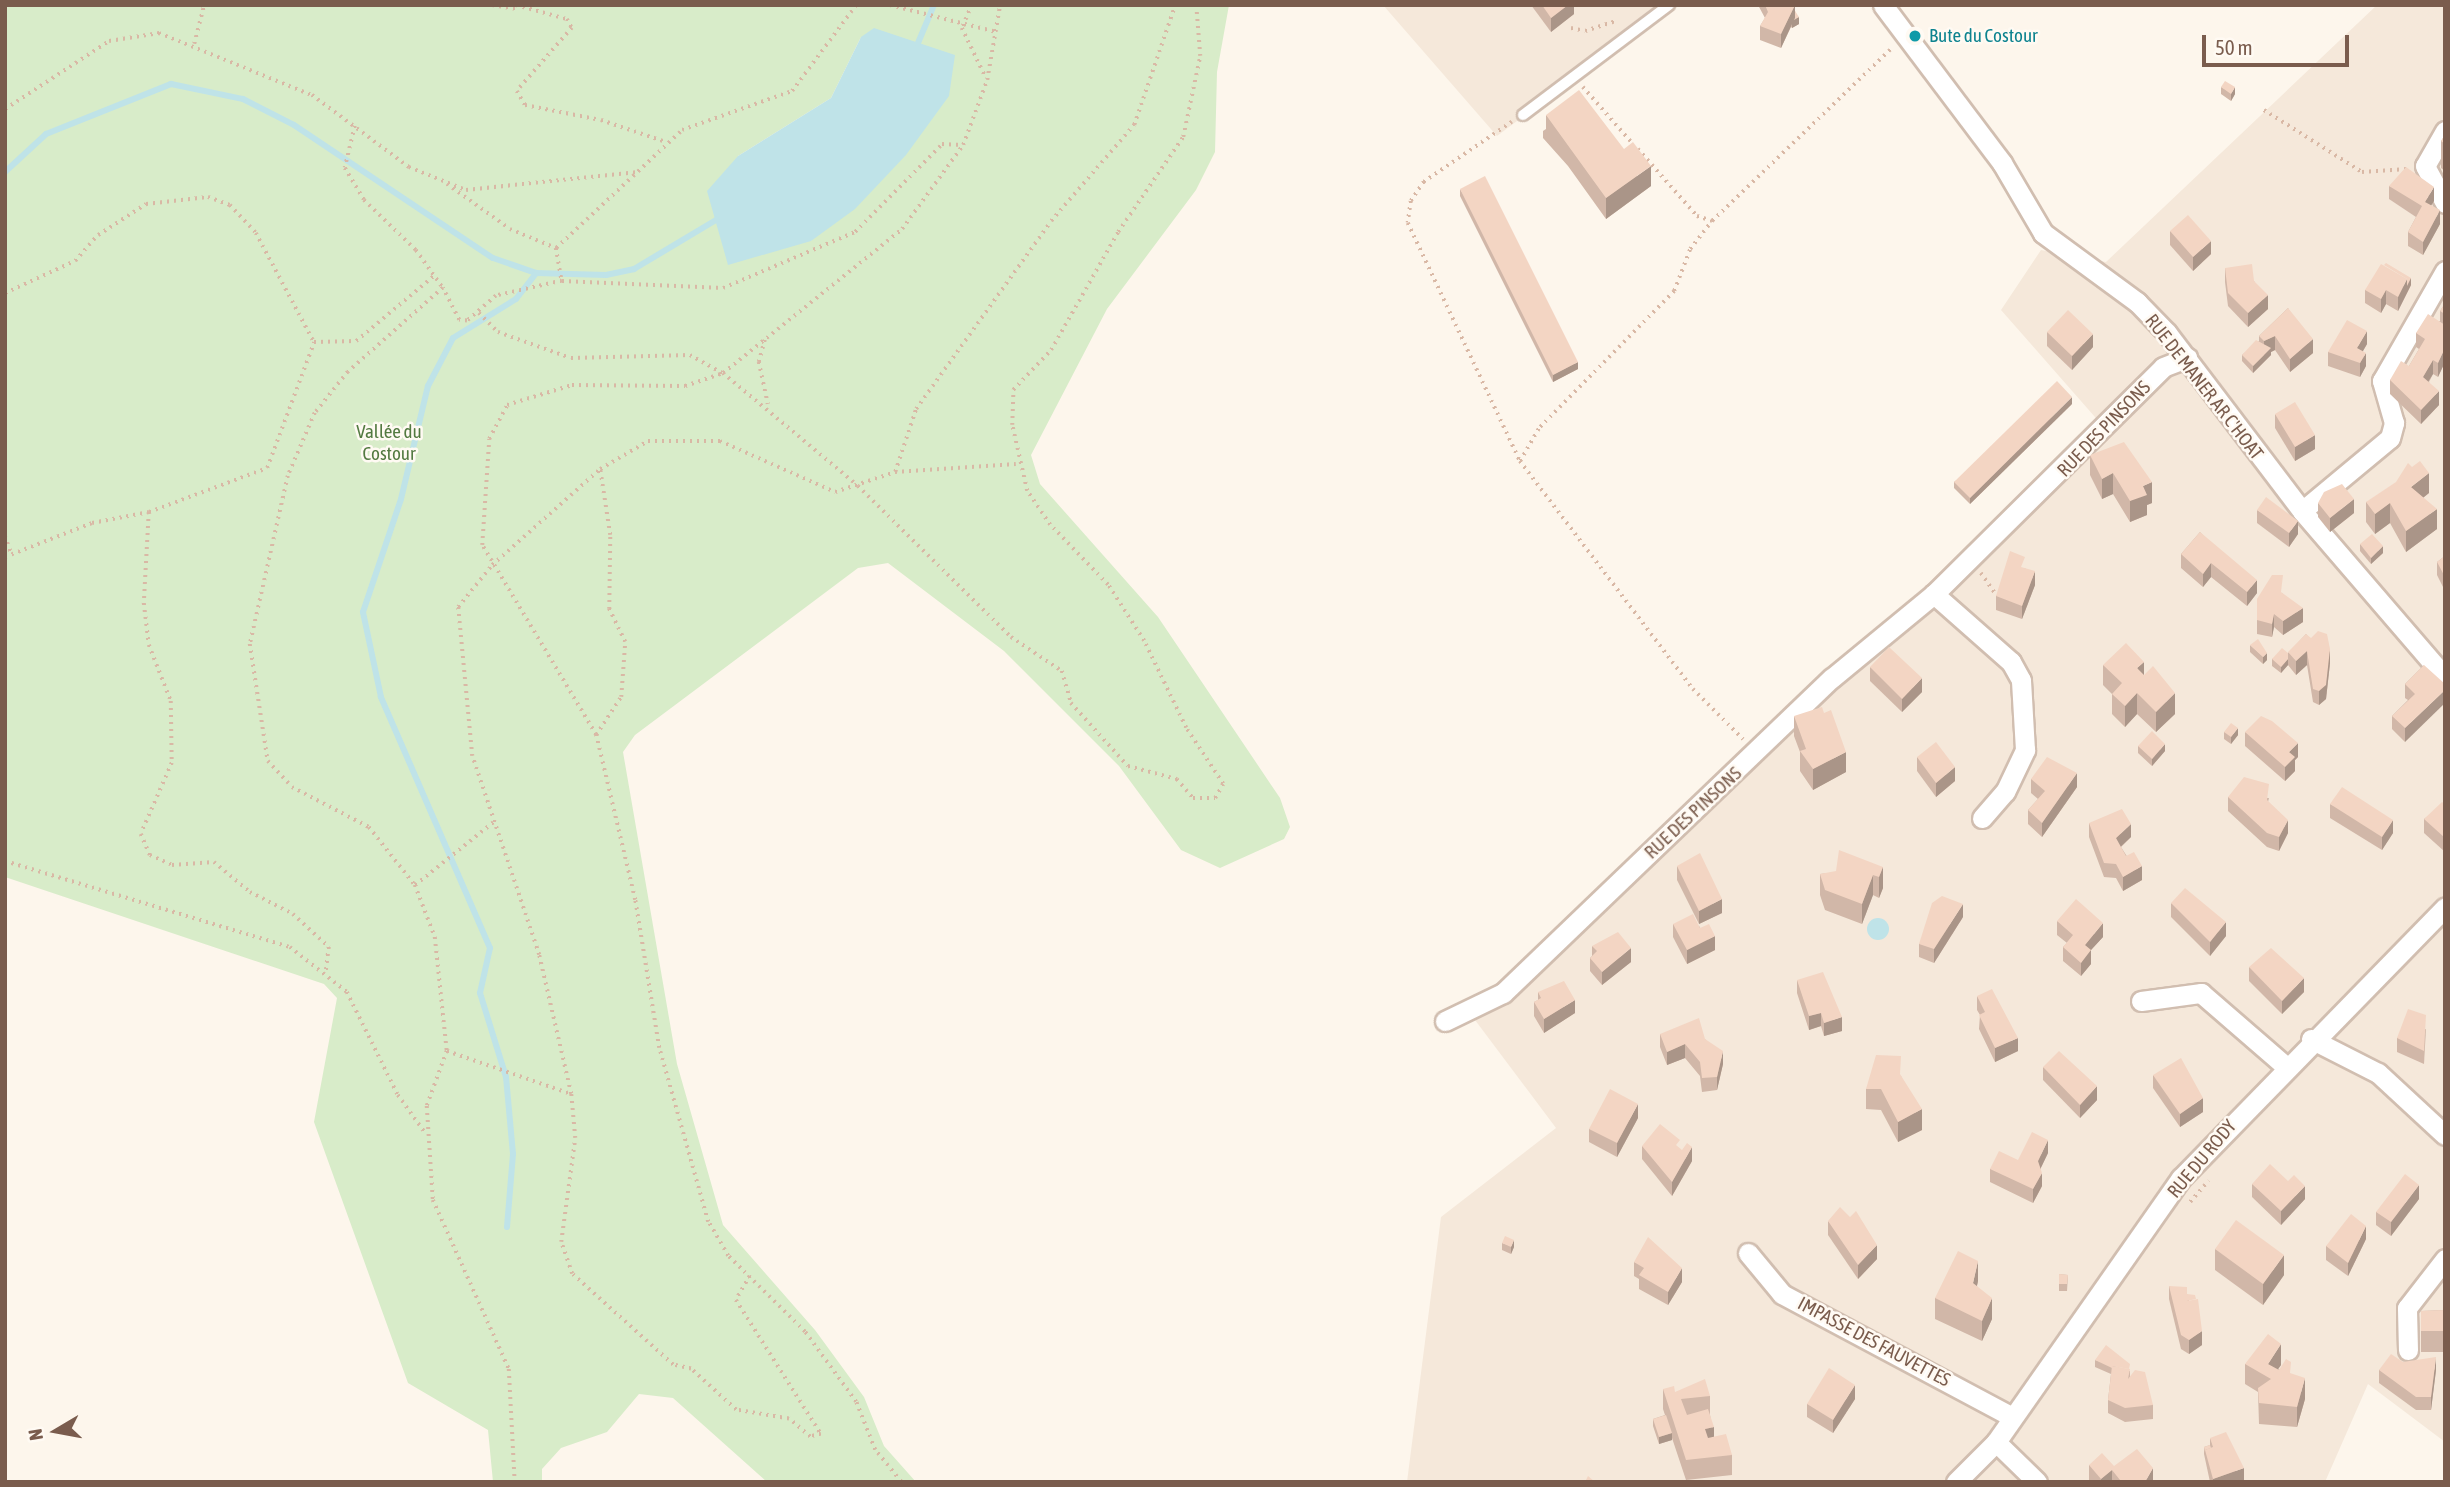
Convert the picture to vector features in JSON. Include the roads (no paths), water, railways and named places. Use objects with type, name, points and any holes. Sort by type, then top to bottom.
[{"type":"street","name":"RUE DE MANER AR C'HOAT","points":[[1883,5],[2001,163],[2043,233],[2137,302],[2187,358],[2302,511],[2445,677]]},
{"type":"street","points":[[2445,131],[2428,153],[2426,175],[2445,203]]},
{"type":"street","points":[[2302,511],[2390,438],[2394,423],[2382,396],[2384,374],[2445,271]]},
{"type":"street","name":"RUE DES PINSONS","points":[[1445,1021],[1503,993],[1768,743],[1832,678],[1934,594],[2163,367],[2187,358]]},
{"type":"street","points":[[1934,594],[2011,662],[2021,680],[2025,750],[2006,792],[1982,818]]},
{"type":"street","name":"RUE DU RODY","points":[[1956,1482],[1996,1442],[2181,1178],[2284,1065],[2445,906]]},
{"type":"street","points":[[2141,1001],[2201,993],[2284,1065]]},
{"type":"street","points":[[2311,1039],[2378,1073],[2445,1135]]},
{"type":"street","name":"IMPASSE DES FAUVETTES","points":[[1748,1253],[1782,1294],[2012,1417]]},
{"type":"street","points":[[2408,1350],[2407,1308],[2445,1259]]},
{"type":"street","points":[[1996,1442],[2037,1482]]},
{"type":"lane","points":[[1522,115],[1669,5]]},
{"type":"water","points":[[874,28],[955,55],[949,96],[906,155],[855,209],[811,241],[728,265],[707,191],[738,156],[831,98],[861,37]]},
{"type":"water","points":[[1878,918],[1886,921],[1889,929],[1886,937],[1878,940],[1870,937],[1867,929],[1870,921]]},
{"type":"waterway","points":[[918,43],[934,5]]},
{"type":"waterway","points":[[5,172],[46,134],[171,84],[243,99],[294,125],[493,258],[536,273],[606,275],[634,269],[716,220]]},
{"type":"waterway","points":[[507,1227],[513,1154],[506,1077],[480,993],[490,948],[381,697],[363,612],[401,499],[428,386],[453,338],[516,299],[536,273]]},
{"type":"place","name":"Bute du Costour","points":[[1915,36]]},
{"type":"park label","name":"Vallée du Costour","points":[[389,443]]}]
